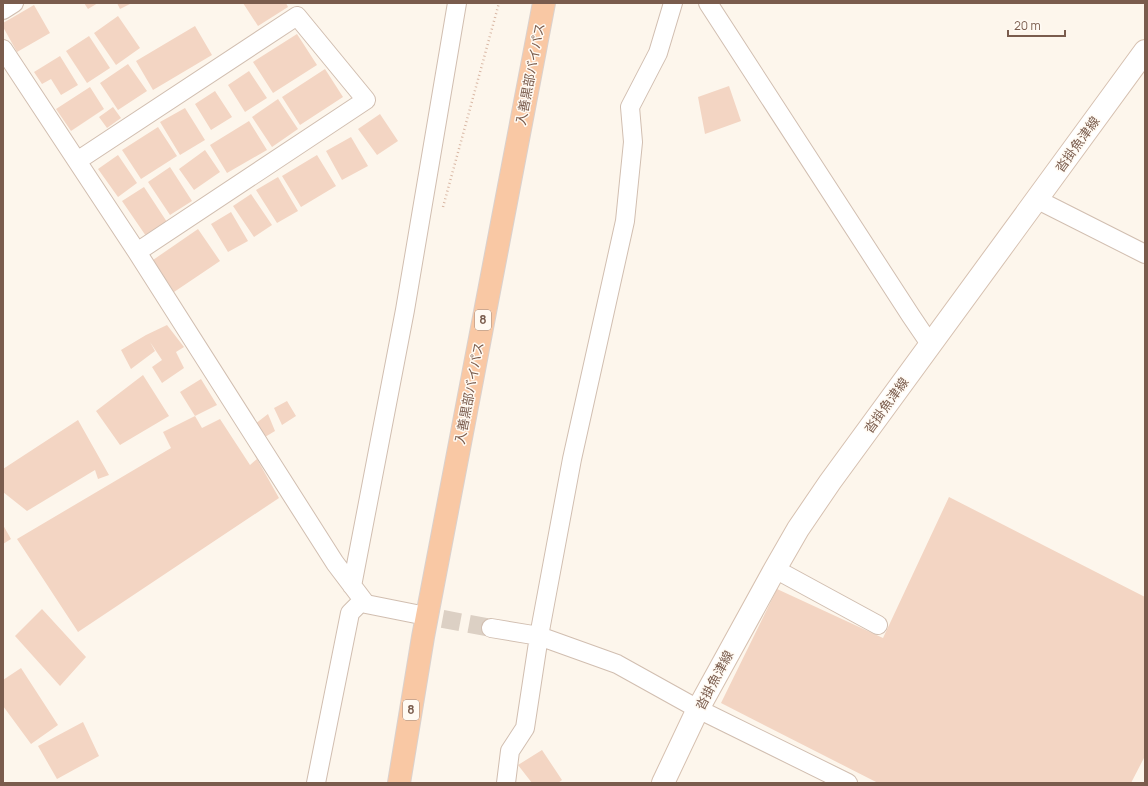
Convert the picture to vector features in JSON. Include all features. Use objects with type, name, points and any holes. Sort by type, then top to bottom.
[{"type":"highway","name":"入善黒部バイパス","points":[[399,783],[423,637],[544,3]]},
{"type":"main road","name":"沓掛魚津線","points":[[663,783],[698,709],[774,569],[798,529],[930,344],[1145,51]]},
{"type":"street","points":[[3,10],[14,3]]},
{"type":"street","points":[[352,586],[405,310],[457,3]]},
{"type":"street","points":[[506,783],[510,751],[525,728],[538,636],[572,459],[625,221],[633,142],[630,107],[658,53],[674,3]]},
{"type":"street","points":[[708,3],[930,344]]},
{"type":"street","points":[[77,161],[297,16],[366,100],[137,252]]},
{"type":"street","points":[[3,49],[137,252],[335,564],[366,604],[416,614]]},
{"type":"street","points":[[1036,199],[1145,254]]},
{"type":"street","points":[[774,569],[878,625]]},
{"type":"street","points":[[316,783],[350,613],[363,600]]},
{"type":"street","points":[[491,628],[538,636],[617,664],[698,709],[848,783]]},
{"type":"building","points":[[84,3],[98,3],[88,9]]},
{"type":"building","points":[[117,3],[132,3],[120,9]]},
{"type":"building","points":[[243,3],[286,3],[288,7],[258,26]]},
{"type":"building","points":[[34,5],[50,33],[17,52],[3,27],[3,23]]},
{"type":"building","points":[[118,16],[140,48],[116,65],[94,33]]},
{"type":"building","points":[[195,26],[212,55],[153,90],[136,61]]},
{"type":"building","points":[[297,34],[317,65],[273,93],[253,62]]},
{"type":"building","points":[[89,36],[110,68],[87,83],[66,51]]},
{"type":"building","points":[[60,56],[78,85],[61,95],[51,79],[42,84],[34,72]]},
{"type":"building","points":[[128,64],[147,91],[118,110],[100,83]]},
{"type":"building","points":[[325,69],[343,97],[300,125],[282,97]]},
{"type":"building","points":[[249,71],[267,98],[245,112],[228,85]]},
{"type":"building","points":[[729,86],[741,121],[705,134],[698,97]]},
{"type":"building","points":[[90,87],[104,109],[71,131],[56,109]]},
{"type":"building","points":[[215,91],[232,117],[211,130],[195,104]]},
{"type":"building","points":[[278,99],[298,129],[272,147],[252,117]]},
{"type":"building","points":[[113,107],[121,118],[107,128],[99,117]]},
{"type":"building","points":[[185,108],[205,140],[180,155],[160,122]]},
{"type":"building","points":[[380,114],[398,141],[377,155],[358,129]]},
{"type":"building","points":[[249,121],[267,150],[227,173],[210,145]]},
{"type":"building","points":[[158,127],[177,156],[141,179],[122,150]]},
{"type":"building","points":[[351,137],[368,166],[342,180],[326,151]]},
{"type":"building","points":[[205,150],[220,172],[194,190],[179,169]]},
{"type":"building","points":[[118,155],[137,183],[118,197],[98,169]]},
{"type":"building","points":[[317,155],[336,186],[301,207],[282,176]]},
{"type":"building","points":[[170,167],[192,201],[170,215],[148,182]]},
{"type":"building","points":[[278,177],[298,211],[277,223],[256,190]]},
{"type":"building","points":[[144,187],[167,222],[146,236],[122,201]]},
{"type":"building","points":[[251,194],[272,225],[254,237],[233,206]]},
{"type":"building","points":[[231,212],[248,241],[228,252],[211,224]]},
{"type":"building","points":[[198,229],[220,261],[174,292],[153,260]]},
{"type":"building","points":[[167,325],[184,347],[176,352],[184,368],[162,383],[152,367],[162,360],[150,342],[155,351],[131,369],[121,350],[146,335]]},
{"type":"building","points":[[143,375],[169,416],[120,445],[96,411]]},
{"type":"building","points":[[201,379],[217,405],[195,416],[180,392]]},
{"type":"building","points":[[287,401],[296,416],[282,425],[274,408]]},
{"type":"building","points":[[268,414],[275,431],[265,437],[255,424]]},
{"type":"building","points":[[195,416],[202,428],[220,419],[250,465],[257,459],[279,498],[78,632],[17,539],[171,448],[163,432]]},
{"type":"building","points":[[78,420],[109,475],[98,479],[95,470],[27,511],[3,492],[3,469]]},
{"type":"building","points":[[949,497],[1145,597],[1145,756],[1131,783],[878,783],[721,703],[777,589],[883,638]]},
{"type":"building","points":[[3,525],[11,539],[3,544]]},
{"type":"building","points":[[42,609],[86,657],[60,686],[15,636]]},
{"type":"building","points":[[21,668],[58,725],[31,744],[3,706],[3,680]]},
{"type":"building","points":[[83,722],[99,756],[57,779],[38,746]]},
{"type":"building","points":[[542,750],[562,780],[558,783],[532,783],[518,765]]},
{"type":"tunnel","points":[[416,614],[491,628]]}]
